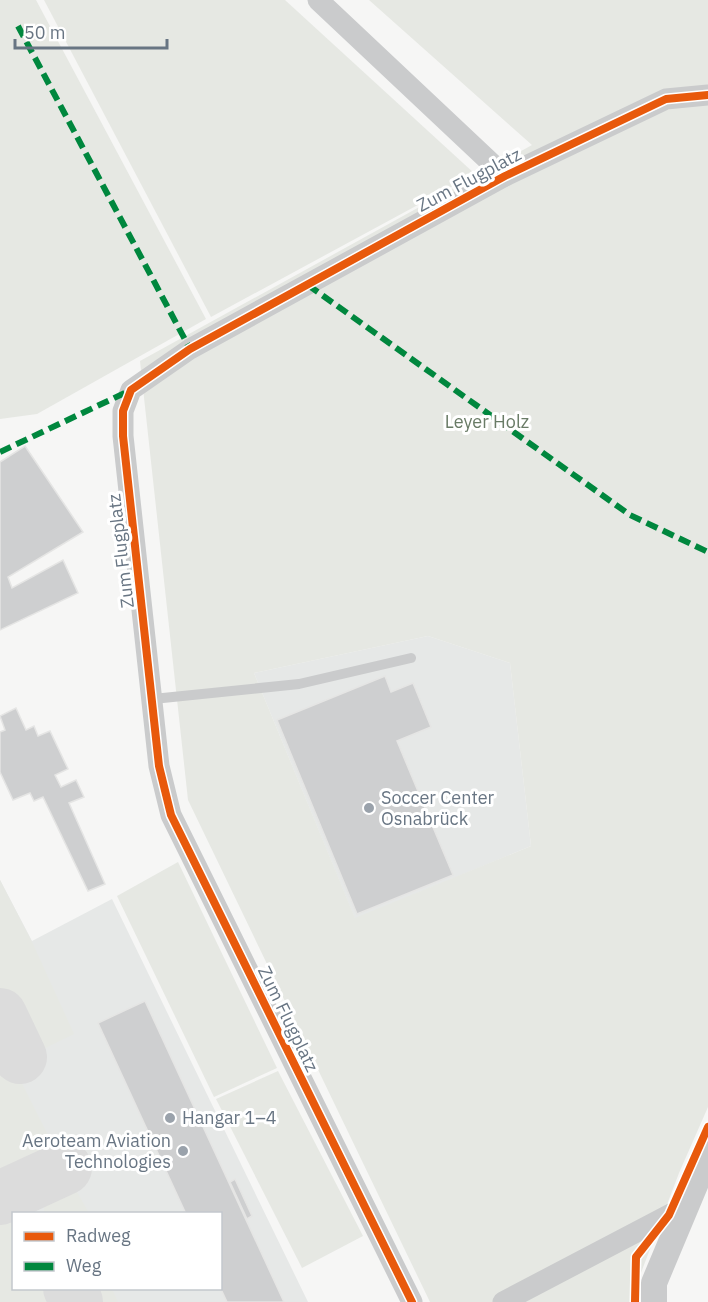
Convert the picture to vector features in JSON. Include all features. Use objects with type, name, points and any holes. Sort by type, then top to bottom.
[{"type":"street","points":[[318,0],[505,176]]},
{"type":"street","name":"Zum Flugplatz","points":[[412,1302],[171,815],[159,766],[123,436],[123,411],[131,390],[190,349],[505,176],[666,99],[708,94]]},
{"type":"street","points":[[654,1302],[654,1283],[708,1154]]},
{"type":"street","points":[[503,1302],[686,1206]]},
{"type":"lane","points":[[153,699],[299,684],[411,657]]},
{"type":"shaded area","points":[[428,636],[510,663],[531,846],[355,919],[254,673]]},
{"type":"shaded area","points":[[0,880],[32,941],[112,899],[308,1302],[0,1302]]},
{"type":"green space","points":[[0,0],[36,0],[206,319],[37,414],[0,419]]},
{"type":"green space","points":[[44,0],[285,0],[475,174],[211,317]]},
{"type":"green space","name":"Leyer Holz","points":[[369,0],[708,0],[708,1107],[679,1173],[636,1286],[636,1302],[430,1302],[188,800],[140,361],[532,145]],"holes":[[[428,636],[510,663],[531,846],[355,918],[254,673]]]},
{"type":"green space","points":[[178,862],[277,1068],[214,1097],[117,896]]},
{"type":"green space","points":[[0,880],[32,942],[74,1034],[33,1054],[0,989]]},
{"type":"green space","points":[[0,1040],[58,1155],[0,1183]]},
{"type":"green space","points":[[278,1071],[363,1236],[302,1268],[216,1099]]},
{"type":"green space","points":[[70,1180],[88,1212],[44,1212],[44,1193]]},
{"type":"green space","points":[[6,1211],[12,1214],[12,1290],[60,1290],[66,1302],[0,1302],[0,1214]]},
{"type":"green space","points":[[80,1290],[112,1290],[118,1302],[86,1302]]},
{"type":"building","points":[[25,446],[83,532],[8,577],[12,588],[63,560],[78,593],[0,630],[0,462]]},
{"type":"building","name":"Soccer Center Osnabrück","points":[[385,676],[391,692],[413,683],[431,727],[397,741],[453,875],[357,914],[277,720]]},
{"type":"building","points":[[16,708],[26,730],[34,726],[38,736],[50,731],[68,769],[55,775],[61,787],[76,780],[84,797],[69,803],[105,884],[88,891],[43,797],[34,801],[30,793],[13,800],[0,772],[0,732],[5,730],[0,716]]},
{"type":"building","name":"Hangar 1–4","points":[[145,1001],[284,1302],[227,1302],[221,1290],[222,1212],[185,1212],[98,1023]]},
{"type":"building","points":[[235,1179],[252,1216],[247,1219],[230,1182]]},
{"type":"taxiway","points":[[0,1015],[20,1057]]},
{"type":"taxiway","points":[[0,1198],[65,1168]]},
{"type":"taxiway","points":[[71,1290],[76,1302]]},
{"type":"marked path","points":[[18,26],[190,349]]},
{"type":"marked path","points":[[308,285],[630,515],[708,552]]},
{"type":"marked path","points":[[0,452],[131,390]]},
{"type":"cycle path","points":[[412,1302],[171,815],[159,766],[123,436],[123,411],[131,390],[190,349],[505,176],[666,99],[708,95]]},
{"type":"cycle path","points":[[635,1302],[636,1257],[669,1215],[708,1127]]},
{"type":"place","name":"Soccer Center Osnabrück","points":[[369,808]]},
{"type":"place","name":"Hangar 1–4","points":[[170,1118]]},
{"type":"place","name":"Aeroteam Aviation Technologies","points":[[183,1151]]}]
